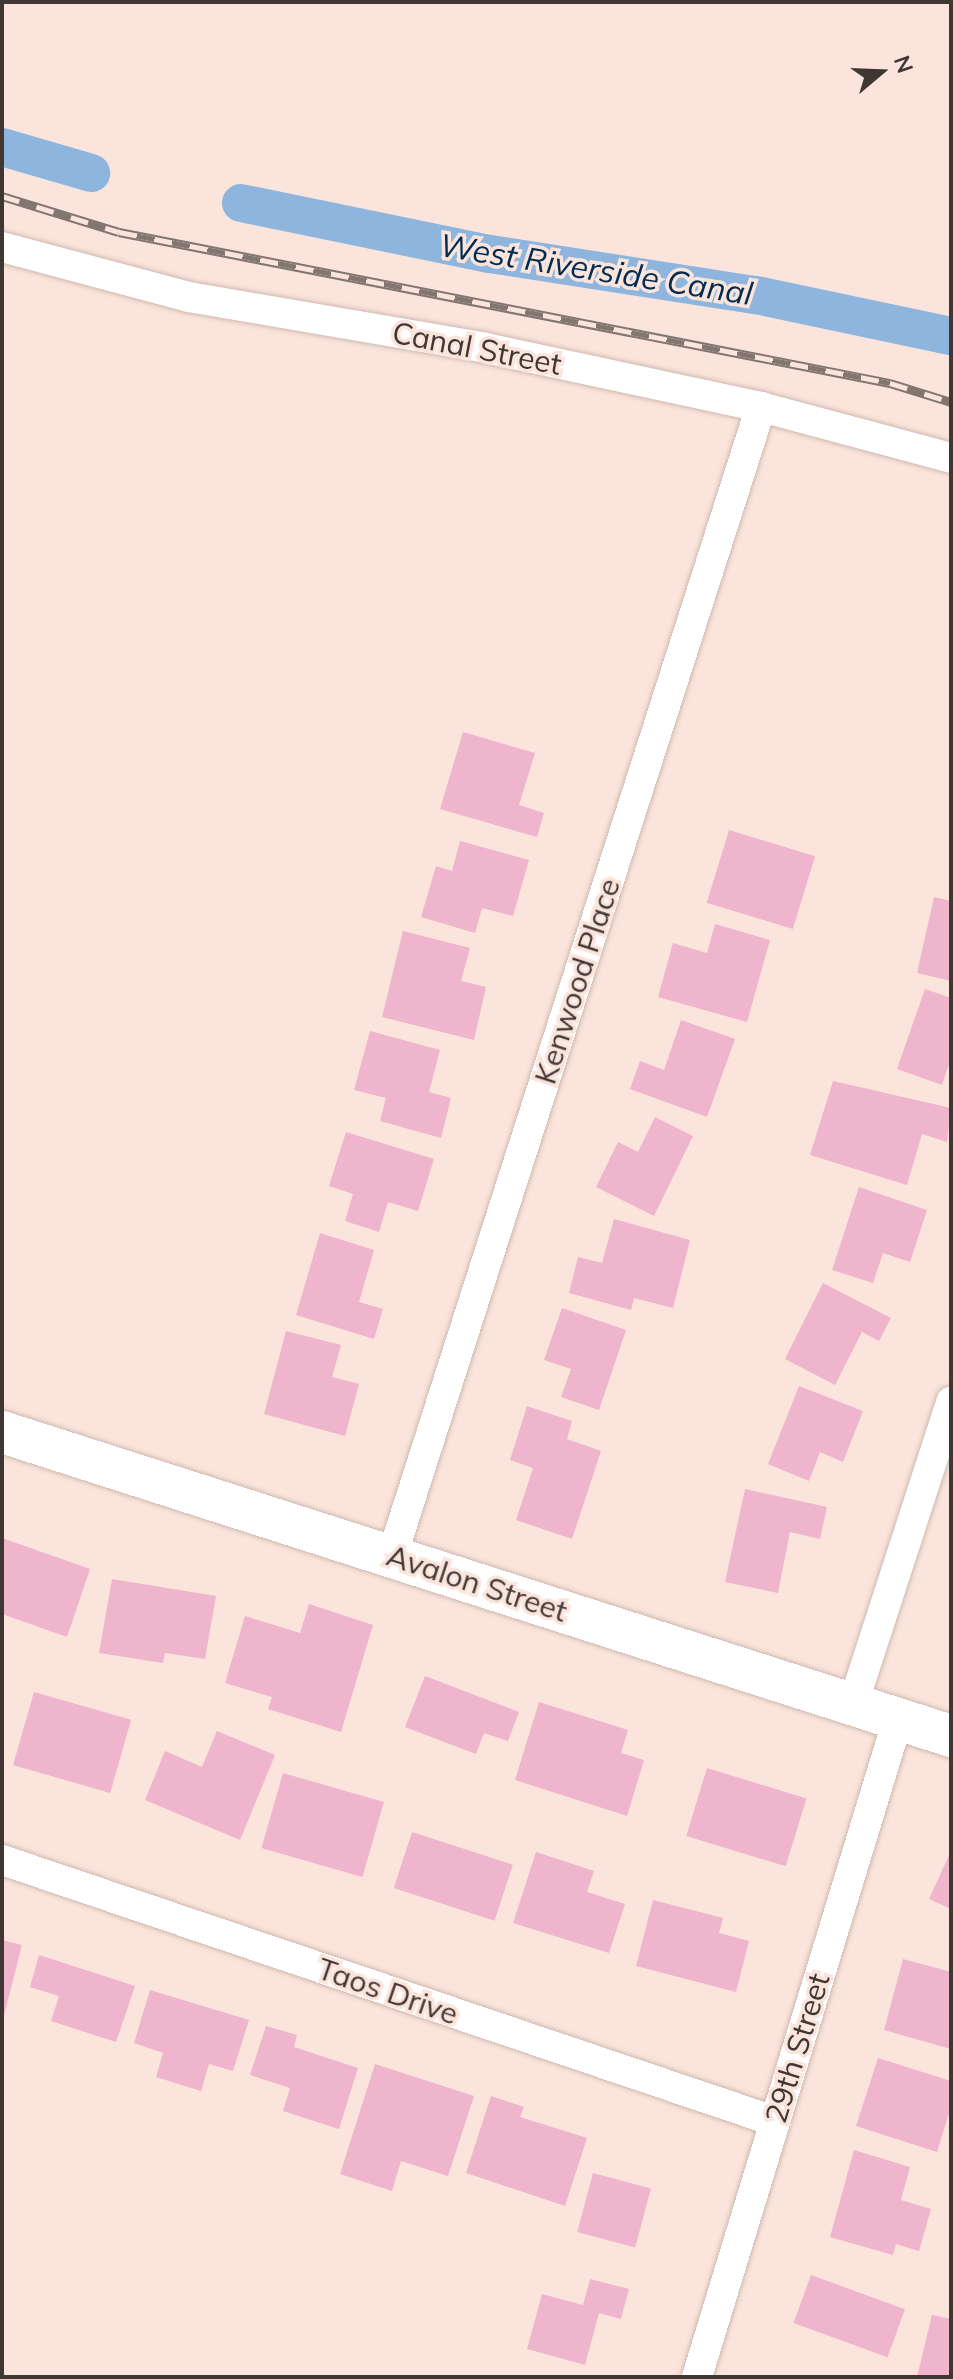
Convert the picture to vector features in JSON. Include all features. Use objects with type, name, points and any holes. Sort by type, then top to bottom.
[{"type":"street","name":"Canal Street","points":[[2,247],[189,297],[486,348],[761,407],[951,458]]},
{"type":"street","name":"Kenwood Place","points":[[392,1556],[761,407]]},
{"type":"street","points":[[853,1704],[951,1402]]},
{"type":"street","name":"Avalon Street","points":[[2,1432],[951,1736]]},
{"type":"street","name":"29th Street","points":[[697,2377],[898,1719]]},
{"type":"street","name":"Taos Drive","points":[[2,1860],[774,2121]]},
{"type":"building","points":[[463,732],[535,753],[519,805],[544,813],[537,837],[440,809]]},
{"type":"building","points":[[729,830],[815,856],[793,929],[707,903]]},
{"type":"building","points":[[460,841],[529,860],[513,916],[482,908],[475,933],[421,917],[436,866],[452,871]]},
{"type":"building","points":[[934,897],[951,901],[951,981],[917,973]]},
{"type":"building","points":[[715,924],[770,940],[747,1022],[658,997],[673,943],[707,953]]},
{"type":"building","points":[[403,931],[470,948],[461,981],[486,987],[474,1040],[382,1017]]},
{"type":"building","points":[[925,989],[951,998],[951,1058],[942,1085],[897,1069]]},
{"type":"building","points":[[681,1020],[735,1039],[707,1117],[630,1089],[640,1061],[664,1070]]},
{"type":"building","points":[[370,1031],[440,1050],[429,1092],[451,1098],[441,1138],[380,1121],[386,1098],[354,1090]]},
{"type":"building","points":[[833,1081],[951,1108],[947,1142],[922,1134],[907,1185],[810,1155]]},
{"type":"building","points":[[655,1117],[693,1136],[654,1216],[596,1187],[618,1142],[638,1152]]},
{"type":"building","points":[[346,1132],[434,1159],[418,1211],[388,1202],[379,1232],[345,1221],[353,1194],[329,1186]]},
{"type":"building","points":[[859,1187],[927,1210],[910,1262],[883,1253],[873,1283],[832,1270]]},
{"type":"building","points":[[614,1219],[690,1240],[673,1308],[634,1298],[631,1310],[569,1293],[578,1257],[602,1263]]},
{"type":"building","points":[[320,1233],[374,1250],[359,1302],[383,1309],[374,1339],[296,1315]]},
{"type":"building","points":[[823,1283],[891,1318],[879,1341],[862,1332],[835,1385],[785,1359]]},
{"type":"building","points":[[562,1308],[626,1330],[599,1410],[561,1397],[571,1369],[544,1360]]},
{"type":"building","points":[[286,1331],[341,1345],[332,1377],[359,1384],[345,1436],[264,1414]]},
{"type":"building","points":[[799,1386],[863,1411],[843,1462],[820,1452],[809,1481],[768,1464]]},
{"type":"building","points":[[527,1406],[572,1421],[567,1439],[601,1451],[572,1539],[516,1520],[533,1468],[510,1460]]},
{"type":"building","points":[[745,1489],[827,1507],[820,1539],[790,1532],[778,1593],[725,1582]]},
{"type":"building","points":[[2,1538],[90,1569],[67,1637],[2,1614]]},
{"type":"building","points":[[112,1579],[216,1596],[205,1659],[165,1653],[163,1663],[99,1653]]},
{"type":"building","points":[[309,1604],[373,1625],[341,1732],[268,1709],[272,1697],[225,1683],[245,1616],[300,1633]]},
{"type":"building","points":[[425,1676],[519,1712],[508,1741],[484,1733],[476,1754],[405,1727]]},
{"type":"building","points":[[34,1692],[131,1720],[110,1793],[13,1765]]},
{"type":"building","points":[[539,1702],[628,1730],[621,1753],[644,1760],[627,1816],[515,1780]]},
{"type":"building","points":[[217,1731],[275,1755],[240,1840],[145,1800],[165,1751],[202,1767]]},
{"type":"building","points":[[707,1768],[806,1798],[786,1866],[686,1836]]},
{"type":"building","points":[[283,1773],[384,1802],[362,1877],[262,1848]]},
{"type":"building","points":[[412,1832],[513,1865],[495,1921],[394,1888]]},
{"type":"building","points":[[951,1851],[951,1909],[929,1899]]},
{"type":"building","points":[[536,1852],[594,1871],[587,1892],[625,1904],[609,1953],[513,1923]]},
{"type":"building","points":[[653,1900],[723,1918],[719,1933],[749,1941],[736,1992],[636,1966]]},
{"type":"building","points":[[2,1940],[22,1945],[3,2019],[2,2019]]},
{"type":"building","points":[[39,1955],[135,1986],[116,2042],[51,2021],[59,1996],[30,1987]]},
{"type":"building","points":[[903,1959],[951,1972],[951,2049],[884,2030]]},
{"type":"building","points":[[150,1990],[249,2020],[233,2071],[209,2064],[201,2091],[156,2077],[163,2053],[134,2043]]},
{"type":"building","points":[[266,2026],[297,2035],[294,2047],[358,2068],[339,2129],[283,2111],[290,2088],[250,2075]]},
{"type":"building","points":[[878,2058],[951,2081],[951,2107],[937,2152],[856,2126]]},
{"type":"building","points":[[375,2064],[474,2096],[448,2176],[401,2161],[392,2191],[340,2174]]},
{"type":"building","points":[[491,2096],[524,2107],[520,2117],[587,2138],[565,2206],[466,2173]]},
{"type":"building","points":[[854,2150],[910,2167],[901,2200],[931,2209],[919,2251],[896,2244],[893,2255],[830,2237]]},
{"type":"building","points":[[593,2173],[651,2189],[635,2247],[577,2232]]},
{"type":"building","points":[[811,2275],[905,2309],[888,2357],[794,2323]]},
{"type":"building","points":[[590,2279],[629,2289],[621,2319],[599,2313],[585,2365],[527,2349],[542,2294],[583,2305]]},
{"type":"building","points":[[932,2315],[951,2319],[951,2377],[917,2377]]},
{"type":"waterway","name":"West Riverside Canal","points":[[2,147],[91,173]]},
{"type":"waterway","name":"West Riverside Canal","points":[[241,203],[490,254],[756,295],[951,336]]},
{"type":"railway","points":[[2,196],[119,232],[890,383],[951,402]]}]
